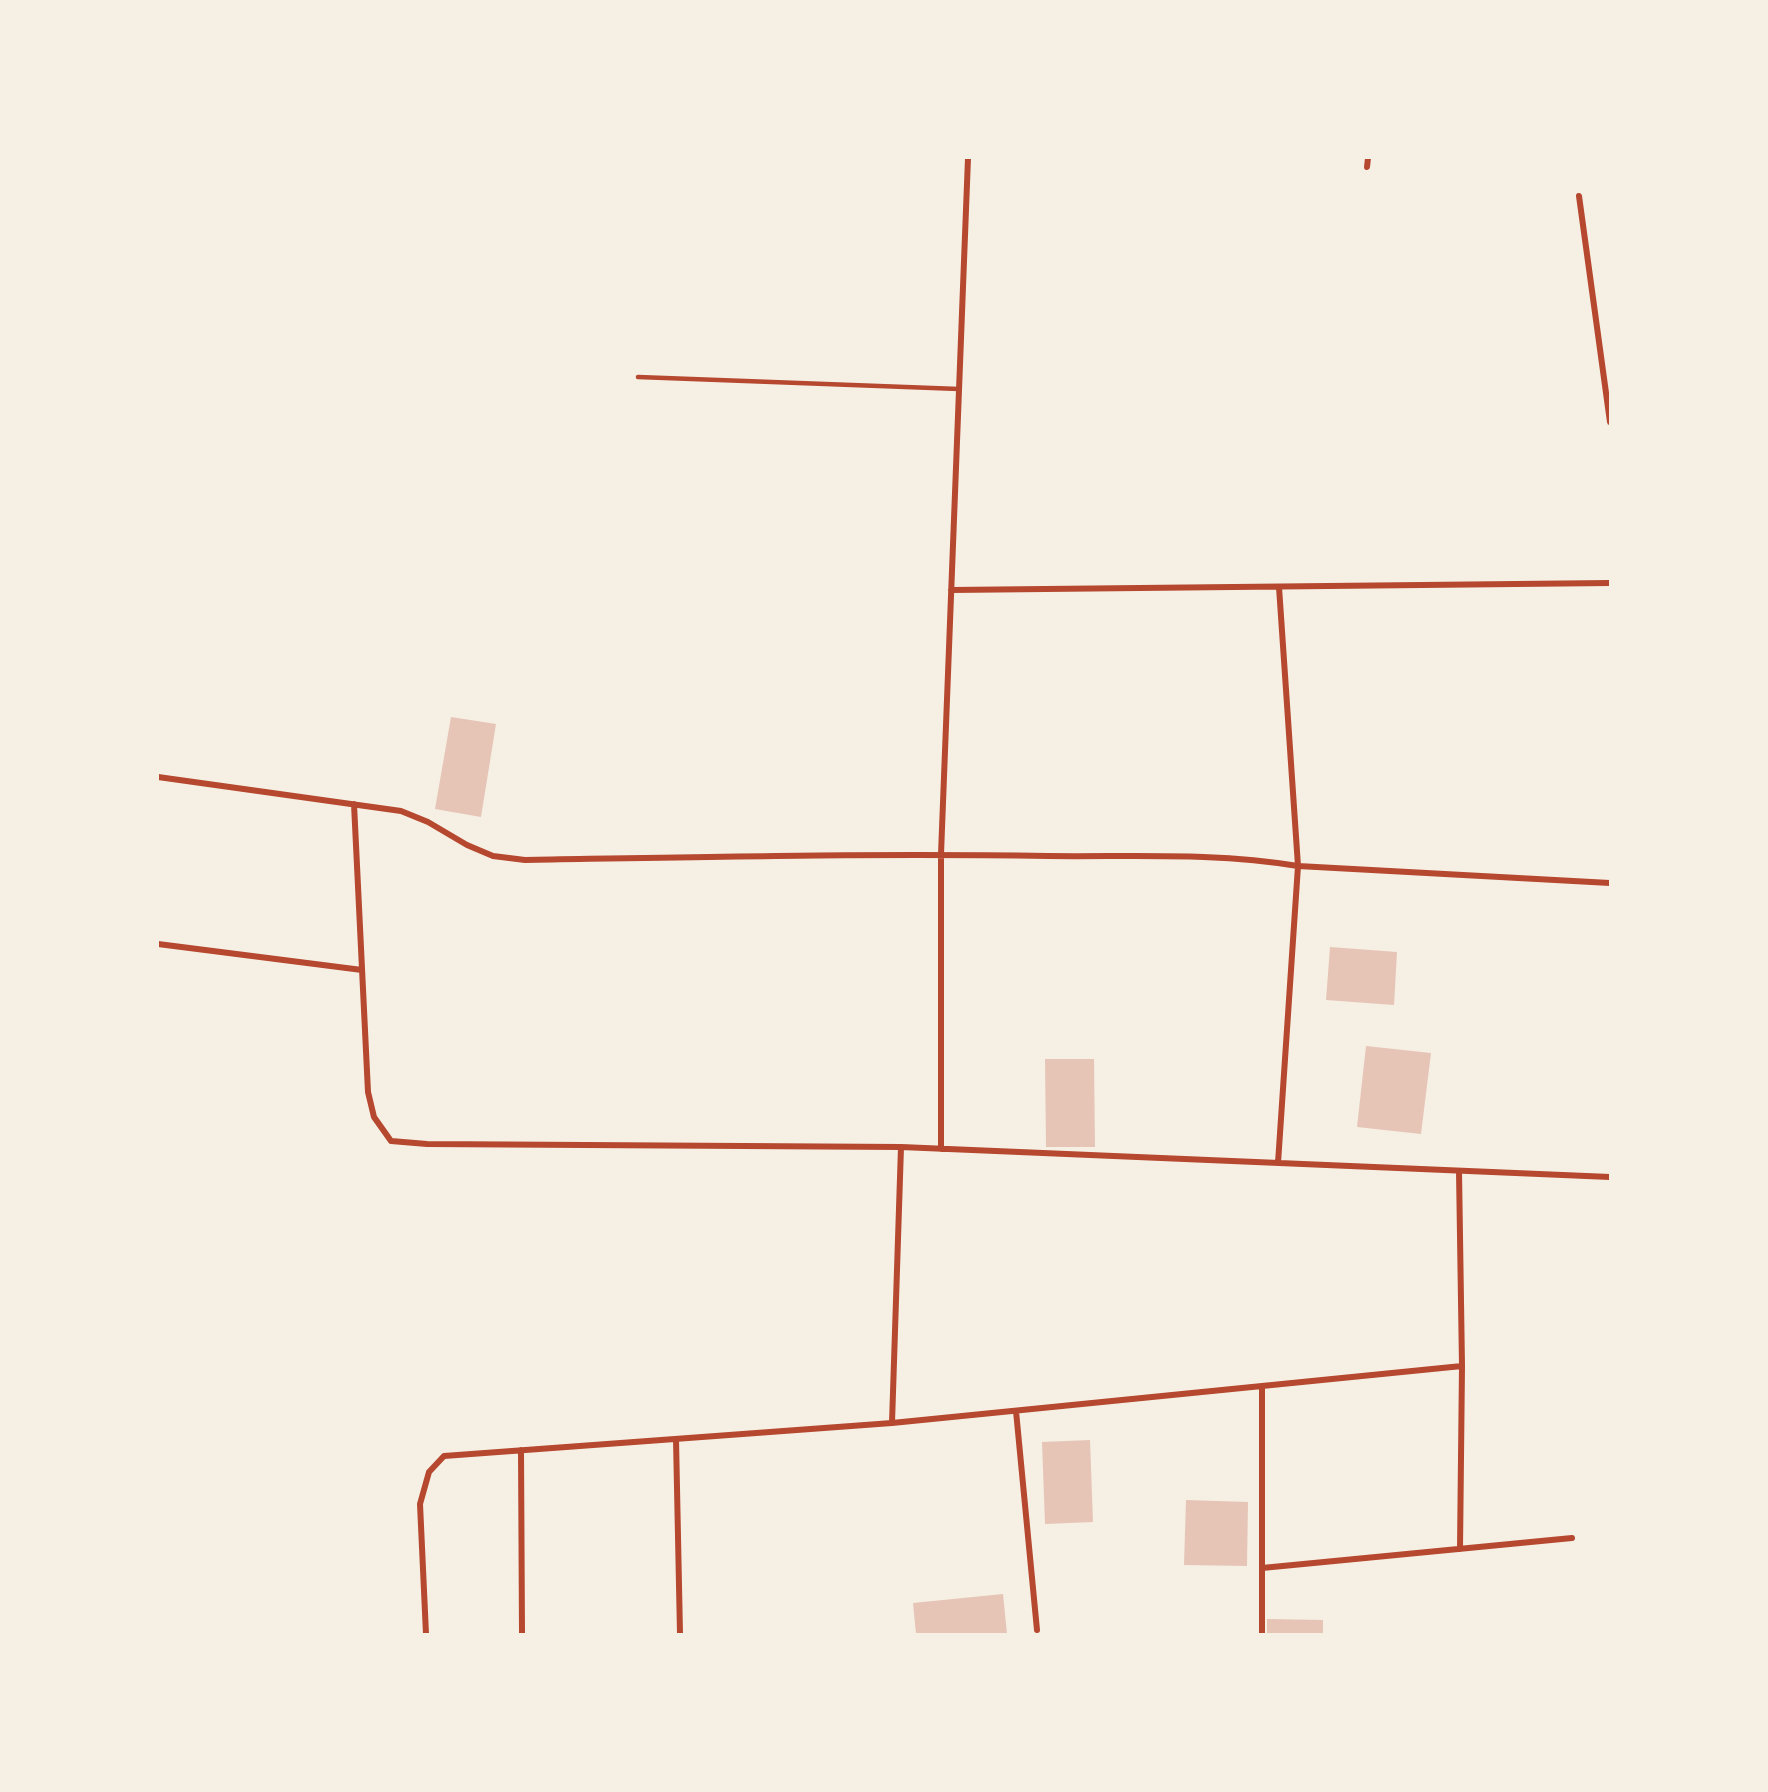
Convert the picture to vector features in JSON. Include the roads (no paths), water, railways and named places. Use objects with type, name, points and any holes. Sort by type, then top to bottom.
[{"type":"street","points":[[941,1149],[941,854],[968,158]]},
{"type":"street","points":[[1367,167],[1368,158]]},
{"type":"street","points":[[1579,196],[1611,422]]},
{"type":"street","points":[[951,590],[1611,583]]},
{"type":"street","points":[[1278,1163],[1298,866],[1279,587]]},
{"type":"street","points":[[158,777],[400,812],[428,822],[466,845],[493,856],[525,860],[941,854],[1212,858],[1272,861],[1298,866],[1611,883]]},
{"type":"street","points":[[354,804],[368,1092],[374,1117],[391,1141],[439,1144],[901,1147],[1611,1177]]},
{"type":"street","points":[[158,944],[362,970]]},
{"type":"street","points":[[892,1423],[901,1147]]},
{"type":"street","points":[[1459,1171],[1462,1366],[1460,1549]]},
{"type":"street","points":[[426,1635],[420,1504],[429,1472],[444,1456],[892,1423],[1462,1366]]},
{"type":"street","points":[[1262,1386],[1262,1635]]},
{"type":"street","points":[[1016,1411],[1037,1630]]},
{"type":"street","points":[[676,1439],[680,1635]]},
{"type":"street","points":[[521,1450],[522,1635]]},
{"type":"street","points":[[1262,1568],[1572,1538]]},
{"type":"lane","points":[[638,377],[959,389]]}]
